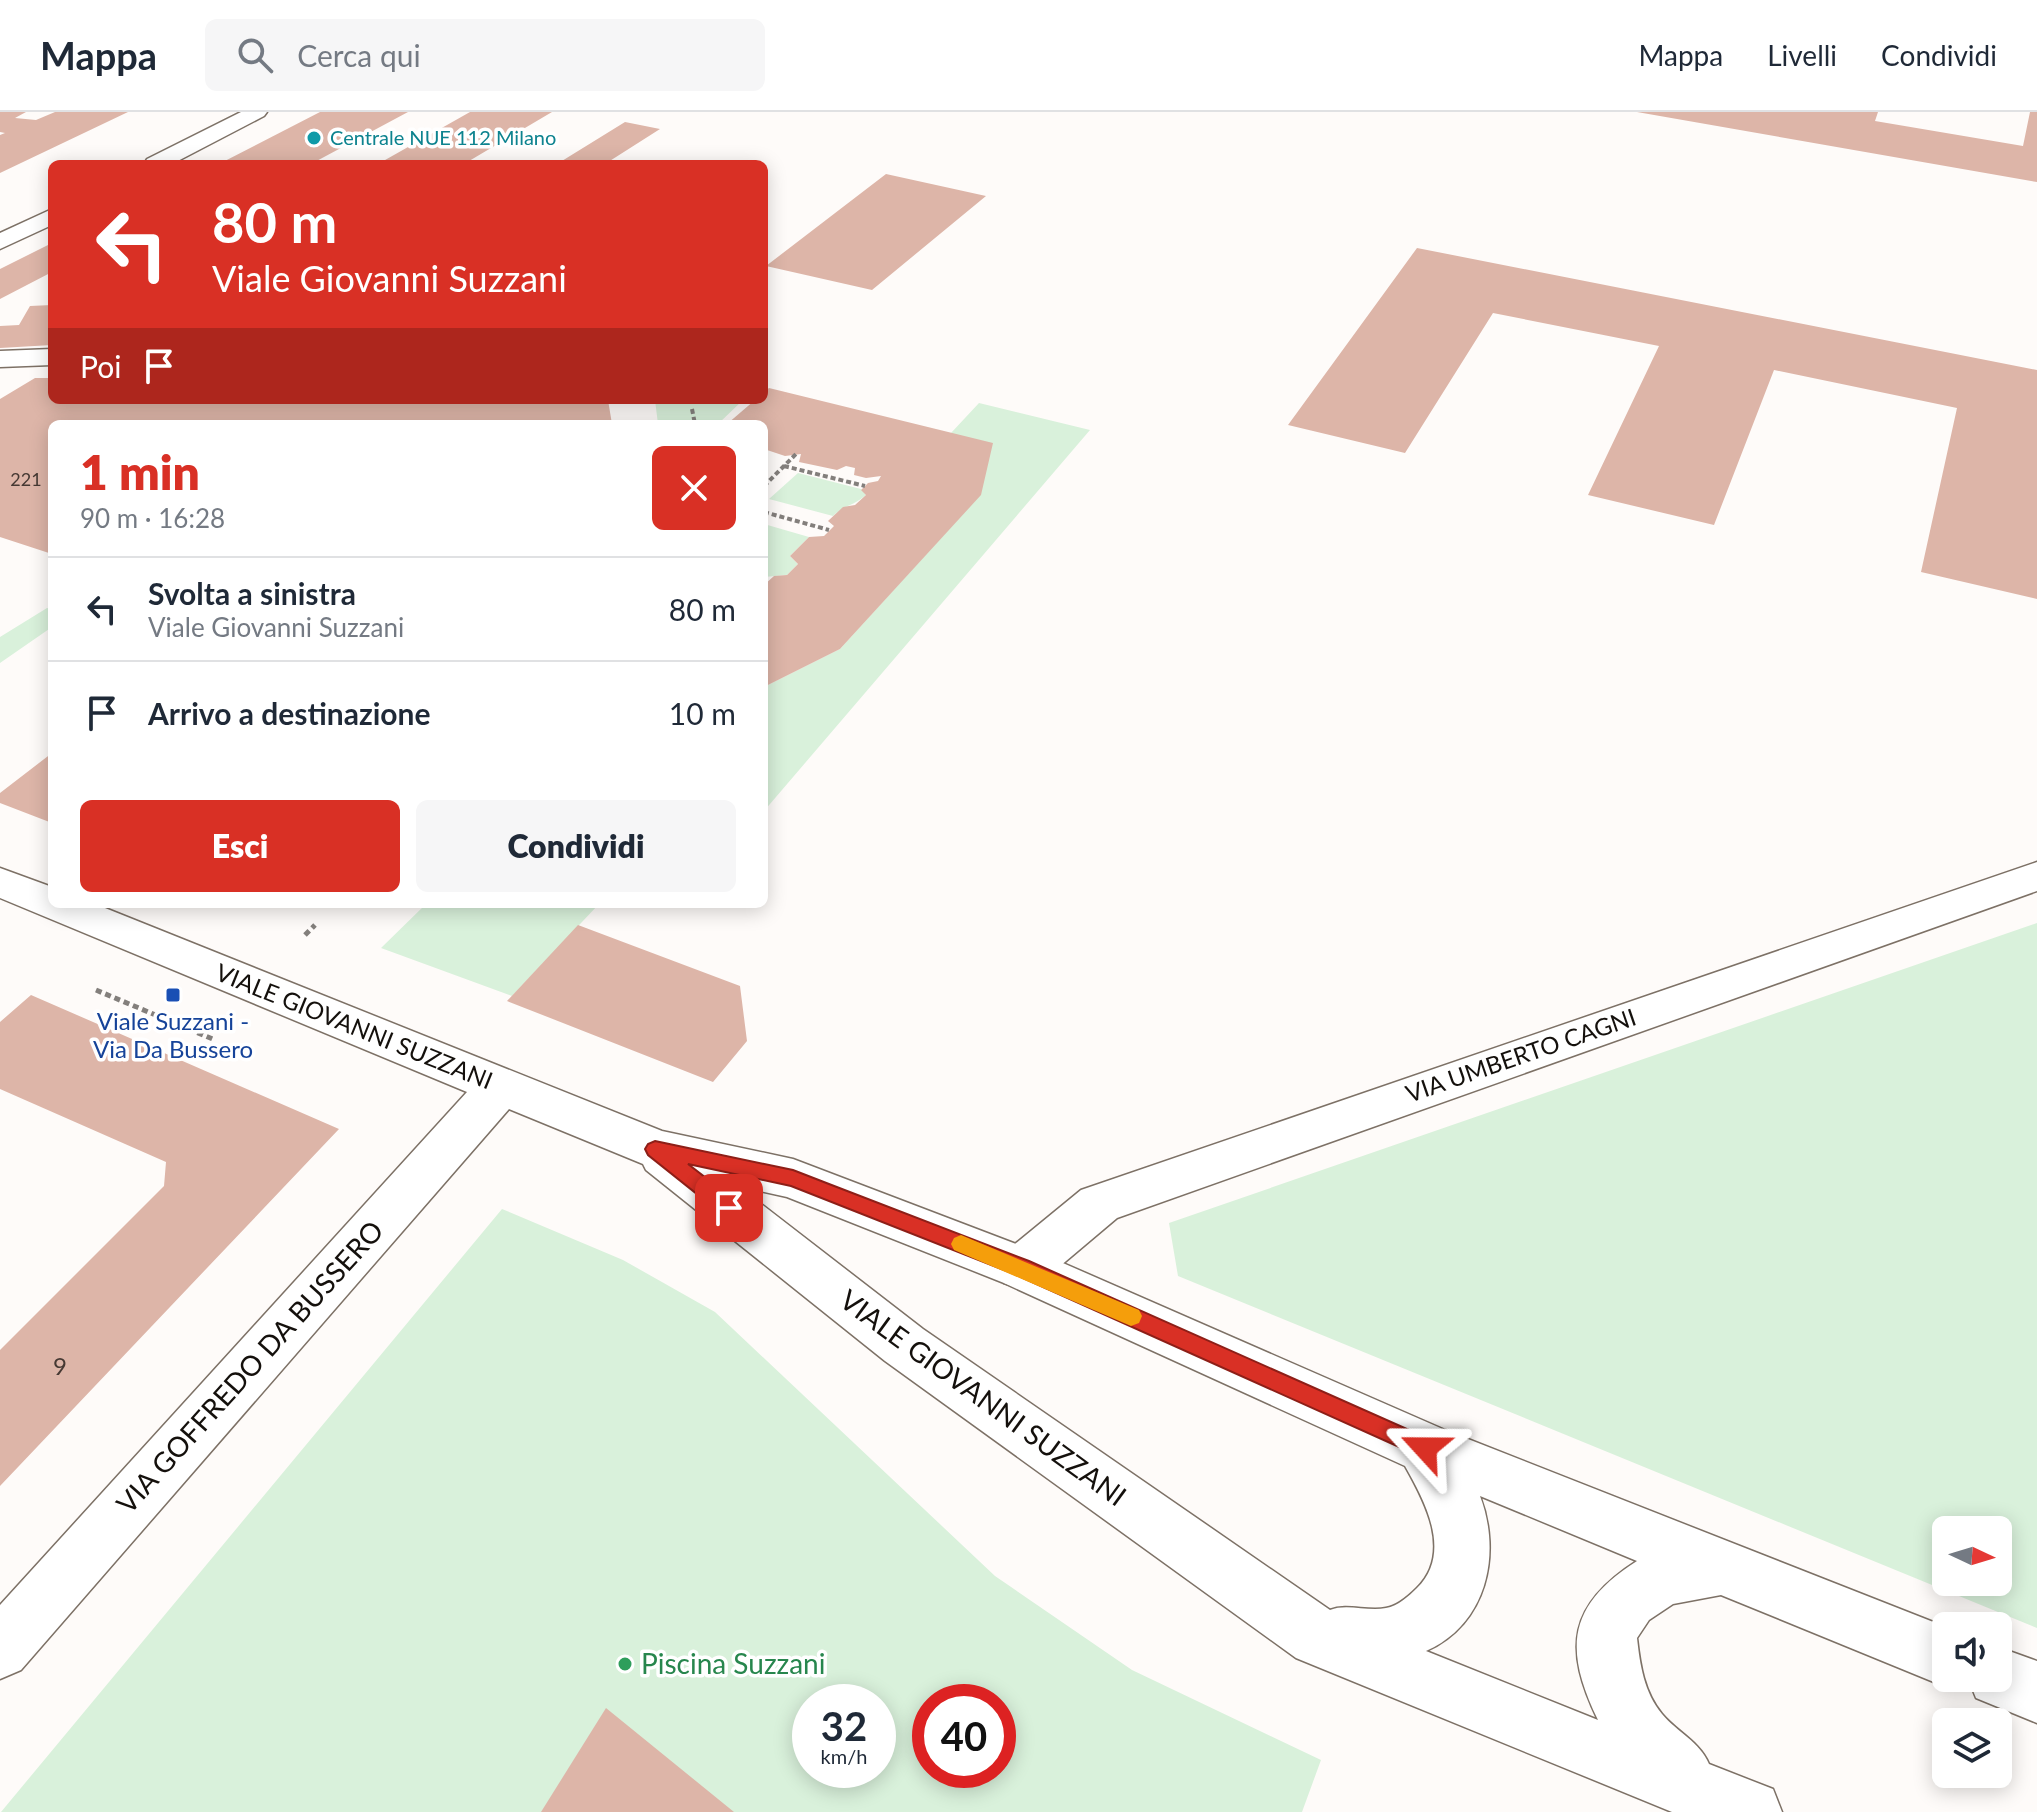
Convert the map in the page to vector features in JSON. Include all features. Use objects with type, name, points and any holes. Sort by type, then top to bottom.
[{"type":"street","name":"VIA UMBERTO CAGNI","points":[[1022,1268],[1099,1204],[2037,876]]},
{"type":"street","name":"VIALE GIOVANNI SUZZANI","points":[[0,882],[48,902]]},
{"type":"street","name":"VIALE GIOVANNI SUZZANI","points":[[63,908],[655,1149],[793,1179],[1022,1268],[1425,1448],[1932,1652]]},
{"type":"street","name":"VIA GOFFREDO DA BUSSERO","points":[[0,1649],[501,1086]]},
{"type":"street","name":"VIALE GIOVANNI SUZZANI","points":[[655,1149],[904,1345],[1317,1637],[1725,1801]]},
{"type":"street","points":[[1317,1637],[1390,1637],[1438,1610],[1461,1578],[1464,1539],[1454,1502],[1425,1448]]},
{"type":"street","name":"VIALE GIOVANNI SUZZANI","points":[[1718,1568],[1662,1578],[1628,1600],[1606,1631],[1612,1682],[1639,1735],[1725,1801]]},
{"type":"street","points":[[2012,1682],[2037,1692]]},
{"type":"lane","points":[[163,160],[257,112]]},
{"type":"lane","points":[[0,242],[48,218]]},
{"type":"lane","points":[[0,359],[48,357]]},
{"type":"path","points":[[692,409],[694,420]]},
{"type":"path","points":[[768,482],[797,453]]},
{"type":"path","points":[[784,466],[865,486]]},
{"type":"path","points":[[768,513],[829,530]]},
{"type":"path","points":[[305,935],[315,925]]},
{"type":"path","points":[[96,990],[215,1040]]},
{"type":"green space","points":[[979,403],[1090,430],[768,806],[768,685],[840,649],[980,495],[951,433]]},
{"type":"green space","points":[[656,404],[739,404],[722,420],[658,420]]},
{"type":"green space","points":[[798,473],[861,489],[866,495],[833,516],[769,499]]},
{"type":"green space","points":[[768,525],[809,537],[790,556],[798,564],[787,575],[768,577]]},
{"type":"green space","points":[[48,608],[48,630],[0,663],[0,637]]},
{"type":"green space","points":[[422,908],[595,908],[512,996],[381,948]]},
{"type":"green space","points":[[2037,923],[2037,1628],[2012,1618],[2012,1612],[1998,1612],[1959,1596],[2012,1596],[2012,1516],[1932,1516],[1932,1585],[1178,1276],[1169,1223]]},
{"type":"green space","points":[[502,1209],[623,1260],[715,1312],[995,1576],[1132,1670],[1321,1760],[1302,1812],[1,1812]]},
{"type":"building","points":[[0,112],[26,112],[15,118],[36,120],[55,112],[128,112],[0,173],[0,135],[5,133],[0,132]]},
{"type":"building","name":"Centrale NUE 112 Milano","points":[[320,112],[408,112],[318,160],[227,160]]},
{"type":"building","points":[[470,112],[552,112],[471,160],[385,160]]},
{"type":"building","points":[[1637,112],[1878,112],[1875,121],[2023,146],[2030,112],[2037,112],[2037,182]]},
{"type":"building","points":[[625,122],[660,129],[611,160],[563,160]]},
{"type":"building","points":[[886,174],[986,196],[872,290],[768,264]]},
{"type":"building","points":[[48,245],[48,274],[0,299],[0,269]]},
{"type":"building","points":[[1417,248],[2037,370],[2037,599],[1921,572],[1957,408],[1774,370],[1714,525],[1588,495],[1659,346],[1493,313],[1405,453],[1288,425]]},
{"type":"building","points":[[48,305],[48,345],[0,348],[0,326],[19,325],[30,306]]},
{"type":"building","points":[[35,378],[48,378],[48,404],[609,404],[611,420],[48,420],[48,553],[0,537],[0,399]]},
{"type":"building","points":[[768,389],[993,443],[981,495],[840,649],[768,685],[768,581],[774,576],[787,575],[798,564],[790,556],[809,537],[824,536],[834,526],[828,521],[843,507],[855,505],[866,495],[861,490],[881,476],[866,478],[854,475],[855,468],[846,466],[837,470],[799,462],[801,454],[785,456],[768,450],[768,420],[732,420],[750,404],[768,404]]},
{"type":"building","points":[[48,756],[48,821],[0,803],[0,793]]},
{"type":"building","points":[[578,925],[740,986],[747,1041],[713,1082],[507,1001]]},
{"type":"building","points":[[31,995],[339,1129],[0,1486],[0,1350],[164,1186],[166,1162],[0,1089],[0,1022]]},
{"type":"building","points":[[606,1708],[734,1812],[541,1812]]},
{"type":"slow traffic","points":[[961,1244],[1131,1316]]},
{"type":"place","name":"Centrale NUE 112 Milano","points":[[314,138]]},
{"type":"place","name":"Viale Suzzani - Via Da Bussero","points":[[173,995]]},
{"type":"place","name":"Piscina Suzzani","points":[[625,1664]]},
{"type":"route","points":[[729,1208],[655,1149],[793,1179],[822,1190],[1022,1268],[1425,1448]]}]
